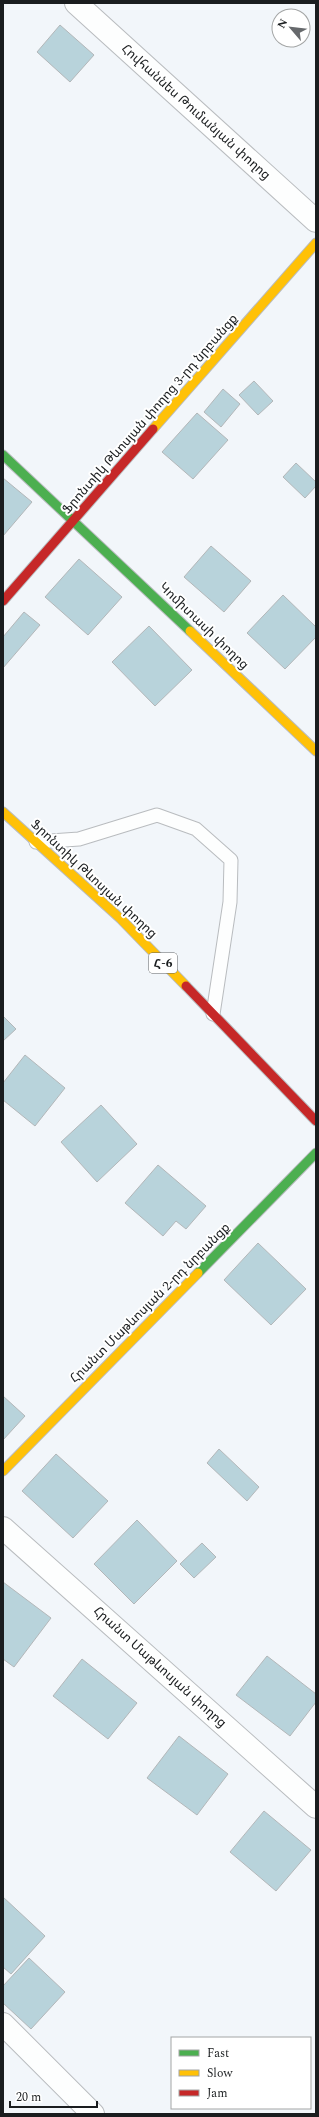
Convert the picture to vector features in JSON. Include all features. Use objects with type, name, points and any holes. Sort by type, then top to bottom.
[{"type":"street","name":"Հովհաննես Թումանյան փողոց","points":[[76,3],[316,221]]},
{"type":"street","name":"Ֆրոնտիկ Թևոսյան փողոց 3-րդ նրբանցք","points":[[3,601],[316,243]]},
{"type":"street","name":"Կոմիտասի փողոց","points":[[3,455],[74,520],[316,751]]},
{"type":"street","name":"Ֆրոնտիկ Թևոսյան փողոց","points":[[3,812],[121,919],[316,1121]]},
{"type":"street","name":"Հրանտ Մաթևոսյան 2-րդ նրբանցք","points":[[3,1471],[316,1153]]},
{"type":"street","name":"Հրանտ Մաթևոսյան փողոց","points":[[3,1528],[316,1807]]},
{"type":"street","points":[[3,2024],[93,2114]]},
{"type":"lane","points":[[36,842],[79,839],[157,815],[196,829],[231,860],[230,902],[213,1014]]},
{"type":"building","points":[[60,25],[94,55],[70,82],[37,52]]},
{"type":"building","points":[[254,381],[273,401],[258,415],[239,395]]},
{"type":"building","points":[[223,389],[240,404],[221,427],[204,412]]},
{"type":"building","points":[[197,413],[228,440],[193,479],[162,452]]},
{"type":"building","points":[[296,463],[316,482],[316,486],[305,498],[283,477]]},
{"type":"building","points":[[3,478],[32,502],[3,536]]},
{"type":"building","points":[[211,546],[251,581],[224,612],[184,577]]},
{"type":"building","points":[[79,559],[122,597],[88,635],[45,597]]},
{"type":"building","points":[[283,595],[316,627],[316,637],[285,669],[247,633]]},
{"type":"building","points":[[24,612],[40,625],[3,668],[3,637]]},
{"type":"building","points":[[149,626],[192,670],[155,706],[112,662]]},
{"type":"building","points":[[3,1016],[16,1029],[3,1041]]},
{"type":"building","points":[[25,1055],[65,1088],[35,1126],[3,1100],[3,1083]]},
{"type":"building","points":[[101,1105],[137,1144],[97,1182],[61,1142]]},
{"type":"building","points":[[158,1165],[206,1206],[186,1229],[176,1221],[163,1236],[125,1203]]},
{"type":"building","points":[[258,1243],[306,1289],[271,1325],[224,1280]]},
{"type":"building","points":[[3,1396],[25,1416],[3,1440]]},
{"type":"building","points":[[219,1449],[259,1487],[247,1501],[207,1463]]},
{"type":"building","points":[[56,1454],[108,1501],[73,1538],[22,1491]]},
{"type":"building","points":[[137,1520],[177,1561],[134,1604],[94,1564]]},
{"type":"building","points":[[202,1543],[216,1557],[194,1578],[180,1564]]},
{"type":"building","points":[[3,1582],[51,1618],[14,1667],[3,1659]]},
{"type":"building","points":[[267,1656],[316,1694],[316,1702],[290,1736],[236,1695]]},
{"type":"building","points":[[82,1659],[137,1703],[108,1739],[53,1696]]},
{"type":"building","points":[[179,1736],[228,1774],[197,1815],[147,1778]]},
{"type":"building","points":[[264,1811],[311,1850],[276,1891],[230,1852]]},
{"type":"building","points":[[3,1897],[45,1936],[11,1974],[3,1967]]},
{"type":"building","points":[[29,1958],[65,1992],[31,2029],[3,2003],[3,1986]]},
{"type":"traffic: fast","points":[[3,455],[190,631]]},
{"type":"traffic: fast","points":[[198,1273],[316,1153]]},
{"type":"traffic: slow","points":[[153,429],[316,243]]},
{"type":"traffic: slow","points":[[190,631],[316,751]]},
{"type":"traffic: slow","points":[[3,812],[121,919],[186,986]]},
{"type":"traffic: slow","points":[[3,1471],[198,1273]]},
{"type":"traffic: jam","points":[[3,601],[153,429]]},
{"type":"traffic: jam","points":[[186,986],[316,1121]]}]
